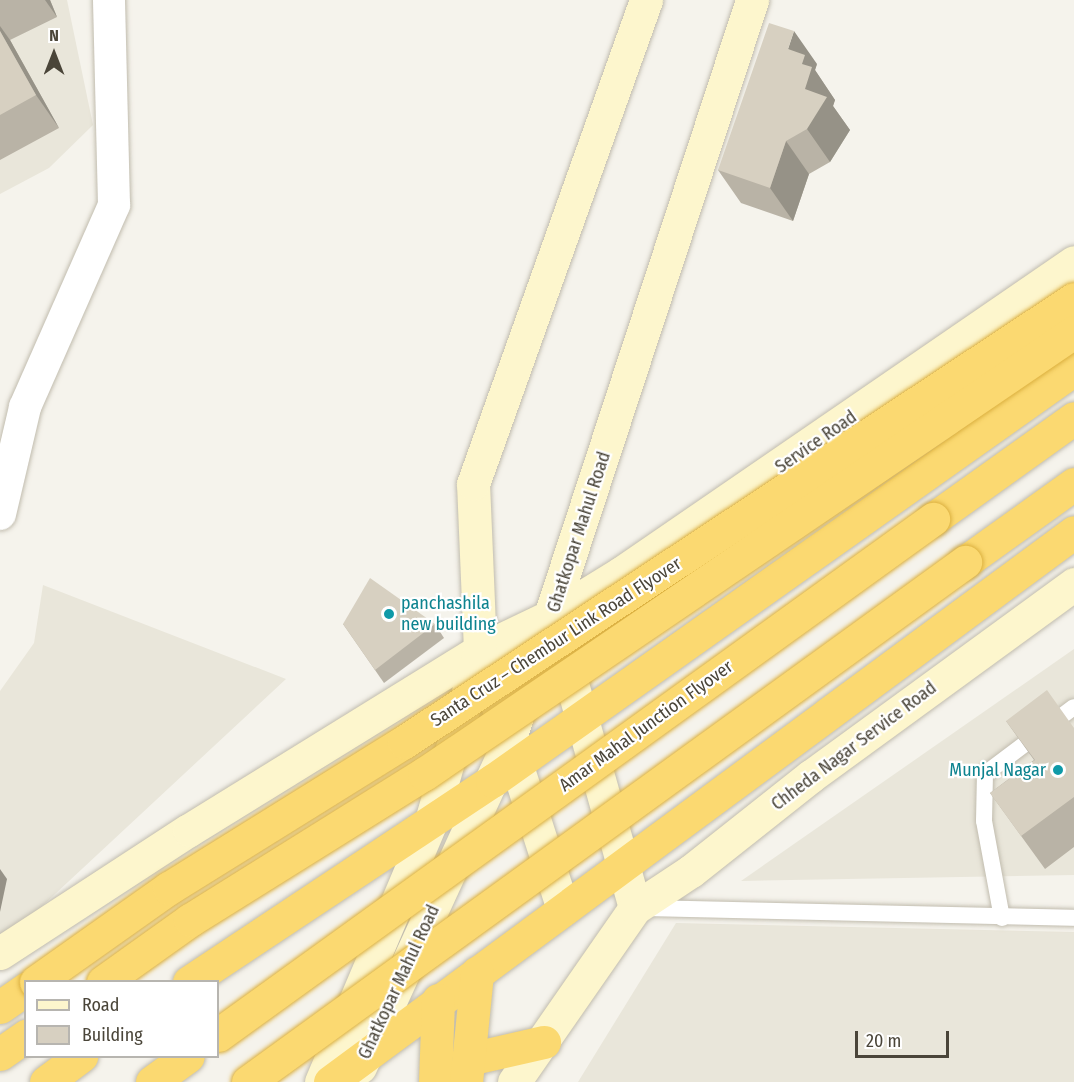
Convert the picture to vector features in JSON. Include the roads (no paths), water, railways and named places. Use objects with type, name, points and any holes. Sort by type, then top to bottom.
[{"type":"highway","name":"Santa Cruz – Chembur Link Road Flyover","points":[[37,980],[169,888],[404,742],[1074,299]]},
{"type":"highway","name":"Santa Cruz – Chembur Link Road Flyover","points":[[104,980],[190,920],[424,774],[1074,332]]},
{"type":"highway","points":[[191,980],[431,821],[506,762],[582,717],[1074,369]]},
{"type":"highway","name":"Amar Mahal Junction Flyover","points":[[219,1034],[1074,418]]},
{"type":"highway","points":[[248,1082],[1074,484]]},
{"type":"highway","points":[[330,1082],[359,1071],[438,1000],[1074,532]]},
{"type":"highway","points":[[477,973],[467,1070],[544,1042]]},
{"type":"highway","points":[[0,1007],[24,990]]},
{"type":"highway","points":[[435,1082],[438,1000]]},
{"type":"highway","points":[[0,1054],[24,1037]]},
{"type":"highway","points":[[46,1082],[78,1058]]},
{"type":"highway","points":[[152,1082],[185,1058]]},
{"type":"street","points":[[0,514],[4,483],[25,407],[114,205],[109,0]]},
{"type":"street","name":"Ghatkopar Mahul Road","points":[[321,1082],[431,821],[480,650],[473,484],[646,0]]},
{"type":"street","name":"Ghatkopar Mahul Road","points":[[359,1071],[506,762],[752,0]]},
{"type":"street","name":"Service Road","points":[[0,953],[189,830],[480,650],[553,615],[721,508],[1074,262]]},
{"type":"street","name":"Chheda Nagar Service Road","points":[[635,908],[691,871],[811,777],[1074,584]]},
{"type":"street","points":[[514,1082],[635,908],[625,862],[553,615]]},
{"type":"street","points":[[480,650],[506,762],[563,909]]},
{"type":"lane","points":[[1002,918],[984,821],[985,774],[1074,707]]},
{"type":"lane","points":[[635,908],[1074,918]]},
{"type":"place","name":"panchashila new building","points":[[389,614]]},
{"type":"place","name":"Munjal Nagar","points":[[1058,770]]}]
